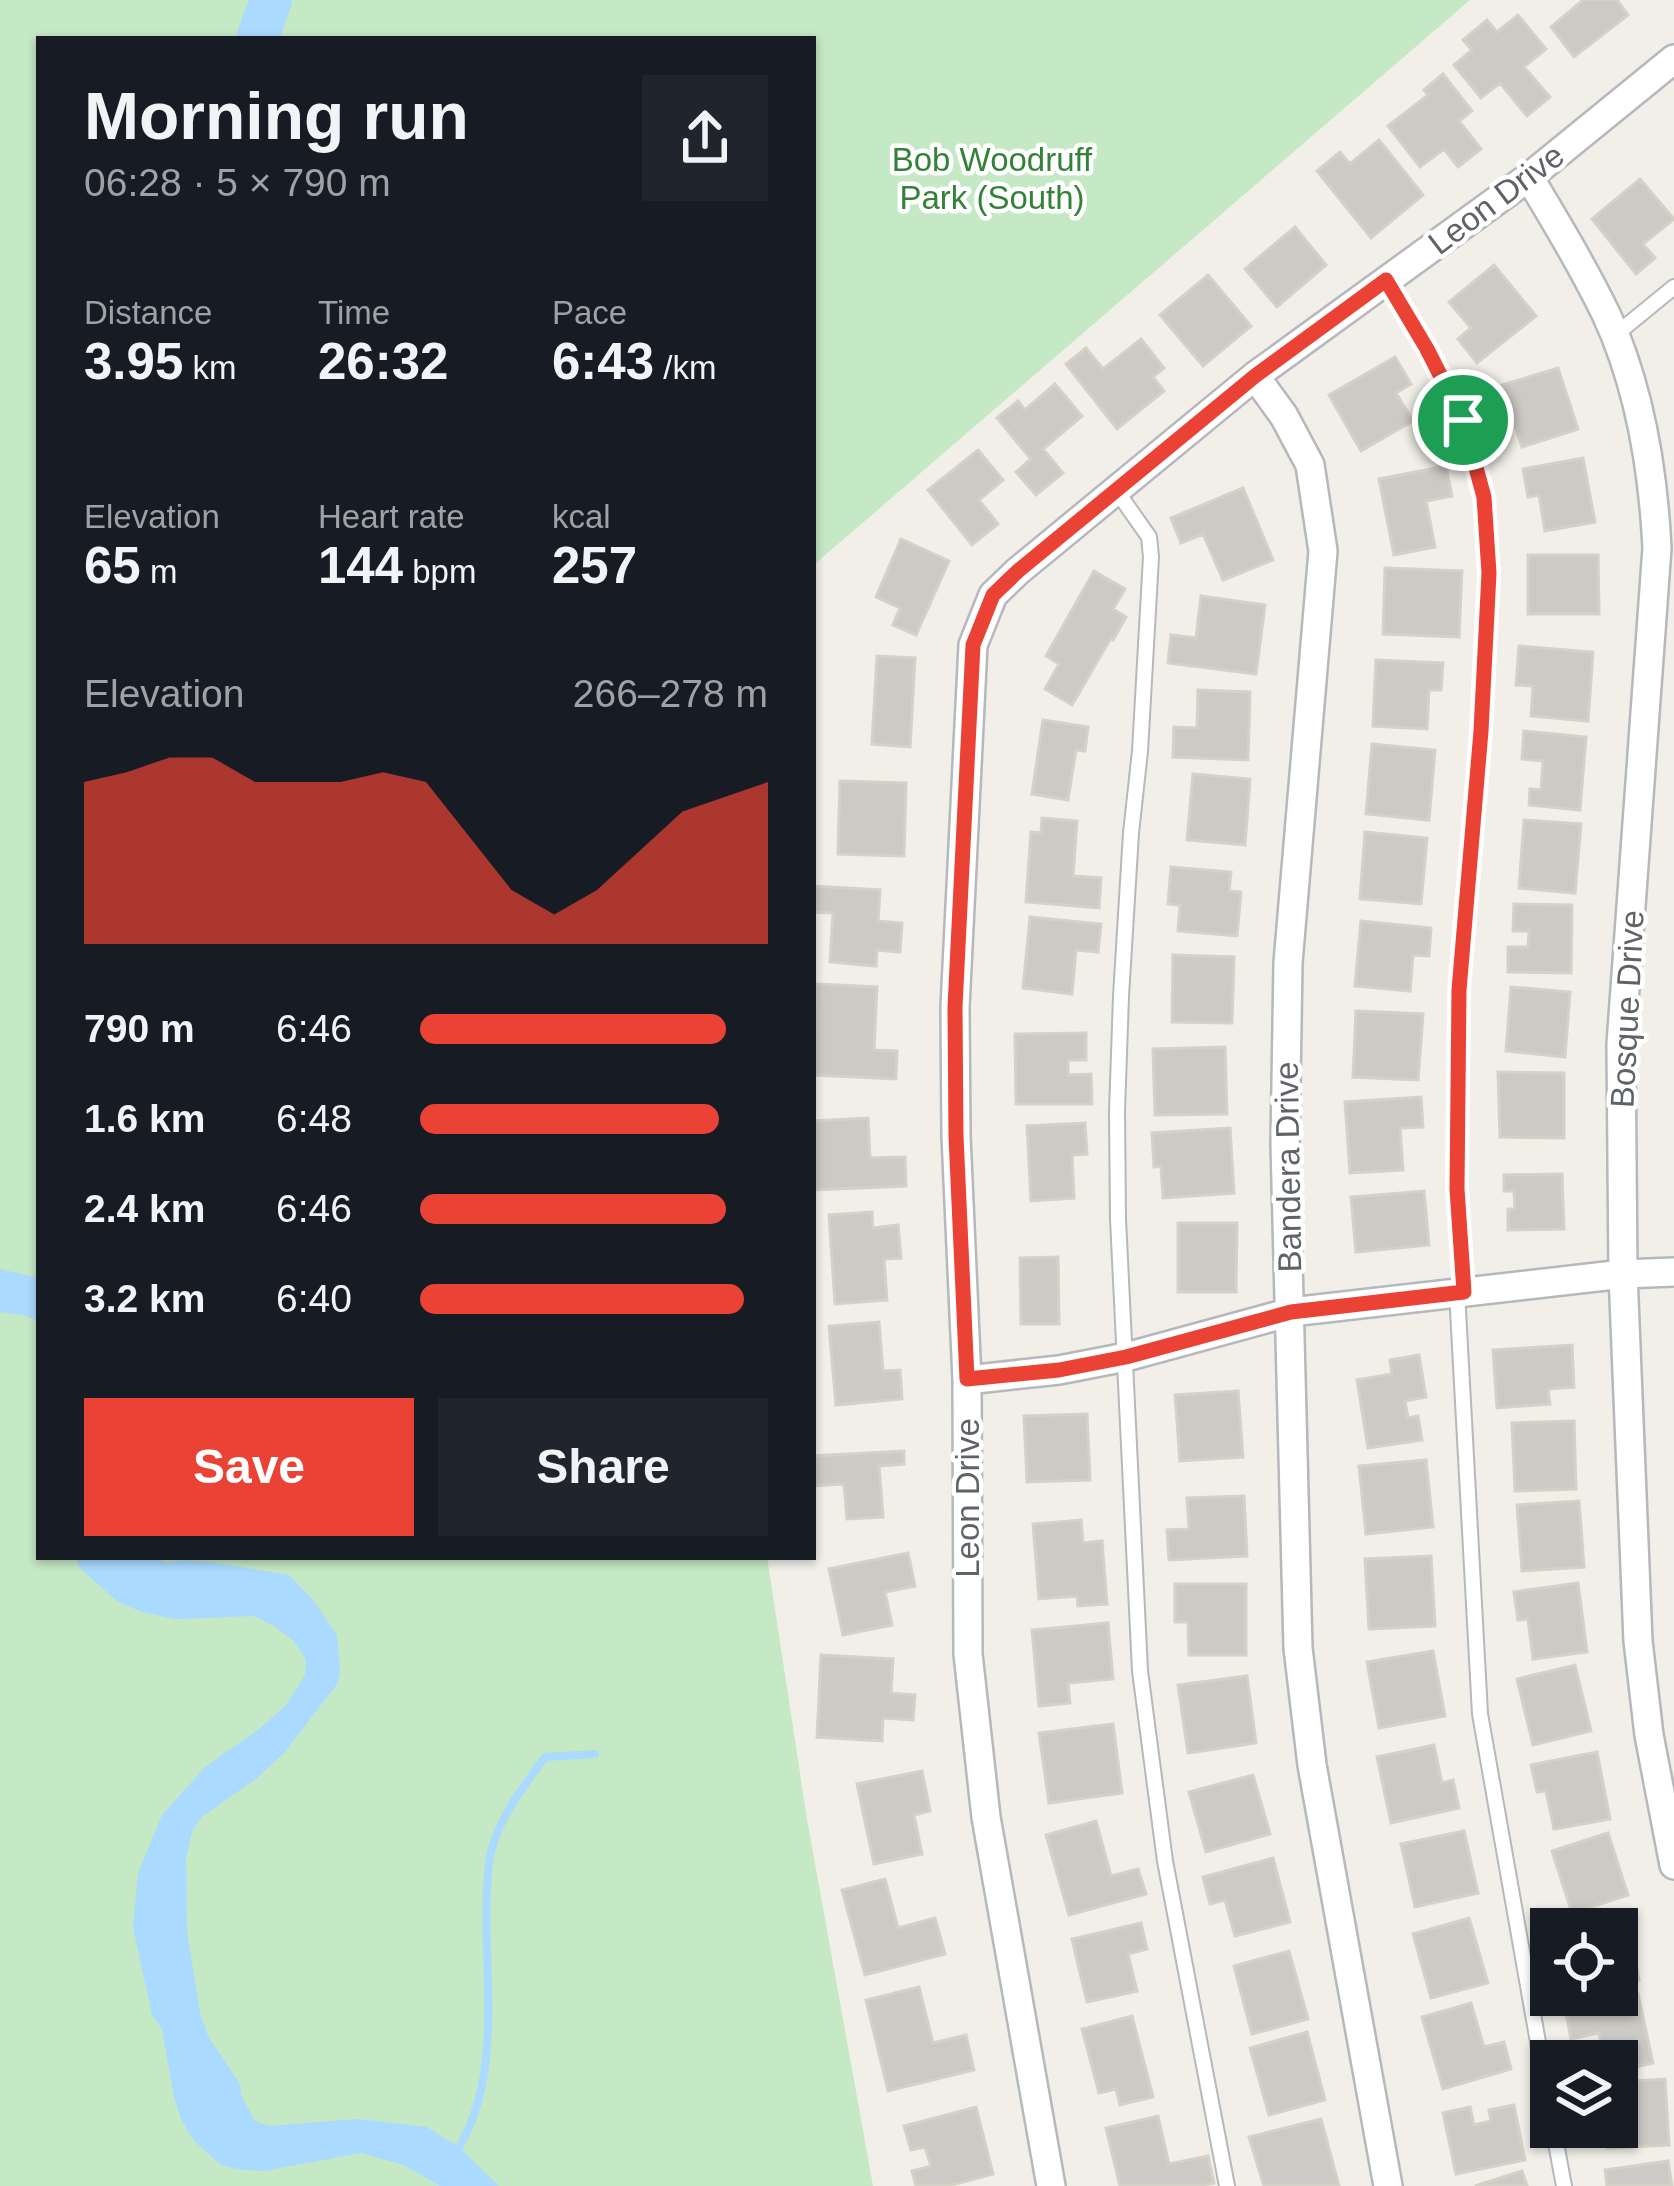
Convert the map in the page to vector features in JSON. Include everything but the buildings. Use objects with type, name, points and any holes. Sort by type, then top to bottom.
[{"type":"street","name":"Leon Drive","points":[[1051,2186],[986,1817],[970,1677],[967,1379],[955,1007],[973,645],[993,595],[1116,490],[1255,376],[1528,177],[1674,59]]},
{"type":"street","name":"Bosque Drive","points":[[1528,177],[1573,250],[1614,336],[1639,413],[1654,491],[1657,548],[1621,1044],[1623,1274],[1639,1641],[1649,1735],[1674,1865]]},
{"type":"street","name":"Bandera Drive","points":[[1255,376],[1310,465],[1323,551],[1288,963],[1285,1144],[1298,1648],[1312,1765],[1388,2186]]},
{"type":"street","points":[[967,1379],[1059,1370],[1126,1357],[1291,1312],[1674,1272]]},
{"type":"lane","points":[[1386,280],[1463,420],[1484,497],[1489,573],[1459,990],[1457,1189],[1480,1714],[1538,2040]]},
{"type":"lane","points":[[1614,336],[1674,287]]},
{"type":"lane","points":[[1116,490],[1149,537],[1151,557],[1126,903],[1117,1111],[1140,1671],[1165,1862],[1227,2186]]},
{"type":"lane","points":[[1557,2148],[1564,2186]]},
{"type":"green space","name":"Bob Woodruff Park (South)","points":[[0,0],[1470,0],[816,563],[816,36],[36,36],[36,1560],[767,1560],[807,1819],[873,2186],[0,2186]]},
{"type":"water","points":[[0,1269],[36,1277],[36,1320],[0,1312]]},
{"type":"water","points":[[77,1560],[184,1560],[289,1575],[337,1635],[337,1684],[285,1752],[193,1829],[186,1858],[187,1931],[200,2013],[255,2121],[270,2126],[357,2119],[427,2127],[460,2148],[499,2186],[440,2186],[404,2165],[361,2153],[264,2171],[235,2169],[220,2164],[194,2141],[174,2097],[162,2029],[152,2015],[133,1927],[138,1873],[162,1815],[206,1766],[287,1704],[305,1675],[306,1660],[294,1641],[254,1616],[176,1619],[145,1613],[118,1602]]},
{"type":"waterway","points":[[258,36],[271,0]]},
{"type":"waterway","points":[[456,2152],[472,2120],[487,2049],[487,1898],[497,1833],[545,1757],[595,1754]]},
{"type":"route","points":[[1386,280],[1463,420],[1484,497],[1489,573],[1459,990],[1457,1189],[1464,1292],[1291,1312],[1126,1357],[1059,1370],[967,1379],[955,1007],[973,645],[993,595],[1255,376],[1386,280]]}]
